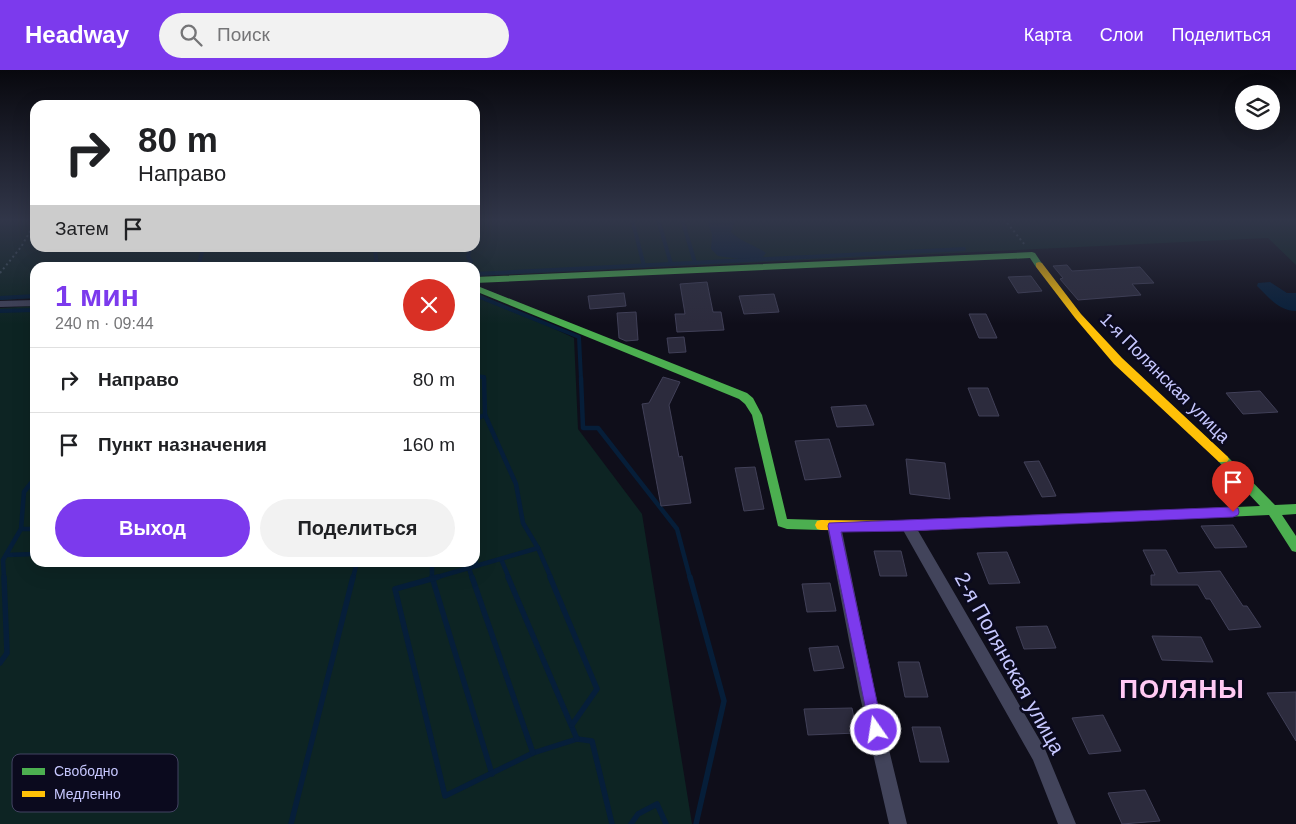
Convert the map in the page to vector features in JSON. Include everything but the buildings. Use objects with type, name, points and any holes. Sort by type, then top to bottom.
[{"type":"street","points":[[480,280],[1032,255]]},
{"type":"street","name":"1-я Полянская улица","points":[[1032,255],[1078,316],[1118,361],[1233,469],[1272,510],[1296,547]]},
{"type":"street","points":[[480,290],[743,396],[749,401],[757,415],[779,515],[782,522],[787,524],[908,526],[1296,509]]},
{"type":"street","points":[[0,304],[30,303]]},
{"type":"street","points":[[834,526],[867,692],[898,824]]},
{"type":"street","name":"2-я Полянская улица","points":[[908,526],[1039,755],[1067,824]]},
{"type":"path","points":[[0,273],[15,254]]},
{"type":"green space","points":[[0,254],[930,254],[480,276],[480,262],[30,262],[30,298],[0,300]]},
{"type":"green space","points":[[1285,254],[1296,254],[1296,265]]},
{"type":"green space","points":[[480,294],[574,338],[578,429],[642,514],[692,824],[0,824],[0,308],[30,306],[30,567],[480,567]]},
{"type":"water","points":[[716,254],[765,254],[761,259],[748,260]]},
{"type":"water","points":[[1270,282],[1287,293],[1296,293],[1296,311],[1279,306],[1257,286],[1258,283]]},
{"type":"waterway","points":[[200,262],[201,254]]},
{"type":"waterway","points":[[376,254],[376,262]]},
{"type":"waterway","points":[[469,254],[470,262]]},
{"type":"waterway","points":[[641,254],[644,265]]},
{"type":"waterway","points":[[668,254],[671,264]]},
{"type":"waterway","points":[[692,254],[695,263]]},
{"type":"waterway","points":[[695,263],[863,254]]},
{"type":"waterway","points":[[671,264],[695,263]]},
{"type":"waterway","points":[[644,265],[671,264]]},
{"type":"waterway","points":[[480,274],[644,265]]},
{"type":"waterway","points":[[0,298],[30,296]]},
{"type":"waterway","points":[[480,297],[579,337],[581,379]]},
{"type":"waterway","points":[[0,311],[30,310]]},
{"type":"waterway","points":[[480,377],[484,378]]},
{"type":"waterway","points":[[484,378],[485,415]]},
{"type":"waterway","points":[[581,378],[583,428],[598,428],[677,529],[690,578]]},
{"type":"waterway","points":[[480,417],[485,415]]},
{"type":"waterway","points":[[485,415],[516,484],[523,523],[538,548]]},
{"type":"waterway","points":[[21,529],[24,492],[30,484]]},
{"type":"waterway","points":[[4,578],[3,560],[21,529]]},
{"type":"waterway","points":[[21,529],[30,529]]},
{"type":"waterway","points":[[480,565],[538,548]]},
{"type":"waterway","points":[[538,548],[551,578]]},
{"type":"waterway","points":[[6,555],[30,554]]},
{"type":"waterway","points":[[501,559],[509,578]]},
{"type":"waterway","points":[[353,578],[356,567]]},
{"type":"waterway","points":[[432,567],[432,577]]},
{"type":"waterway","points":[[434,578],[472,567]]},
{"type":"waterway","points":[[469,568],[472,578]]},
{"type":"waterway","points":[[0,663],[7,653],[4,577]]},
{"type":"waterway","points":[[291,824],[353,577]]},
{"type":"waterway","points":[[432,579],[438,577]]},
{"type":"waterway","points":[[472,577],[533,753]]},
{"type":"waterway","points":[[508,577],[577,739]]},
{"type":"waterway","points":[[550,577],[597,689],[572,725]]},
{"type":"waterway","points":[[690,577],[724,701],[696,824]]},
{"type":"waterway","points":[[432,579],[492,773]]},
{"type":"waterway","points":[[432,579],[395,589],[445,796],[492,773]]},
{"type":"waterway","points":[[533,753],[577,739]]},
{"type":"waterway","points":[[577,739],[592,741],[612,824]]},
{"type":"waterway","points":[[492,773],[533,753]]},
{"type":"waterway","points":[[631,824],[638,814],[657,804],[666,824]]},
{"type":"traffic: fast","points":[[480,280],[1032,255],[1039,265]]},
{"type":"traffic: fast","points":[[480,290],[743,396],[749,401],[757,415],[782,522],[787,524],[821,525]]},
{"type":"traffic: fast","points":[[1223,459],[1272,510],[1296,547]]},
{"type":"traffic: fast","points":[[997,522],[1296,509]]},
{"type":"traffic: slow","points":[[1039,265],[1078,316],[1118,361],[1223,459]]},
{"type":"traffic: slow","points":[[821,525],[908,526],[997,522]]},
{"type":"district","name":"ПОЛЯНЫ","points":[[1182,689]]},
{"type":"route","points":[[876,730],[834,526],[908,526],[1233,512]]}]
